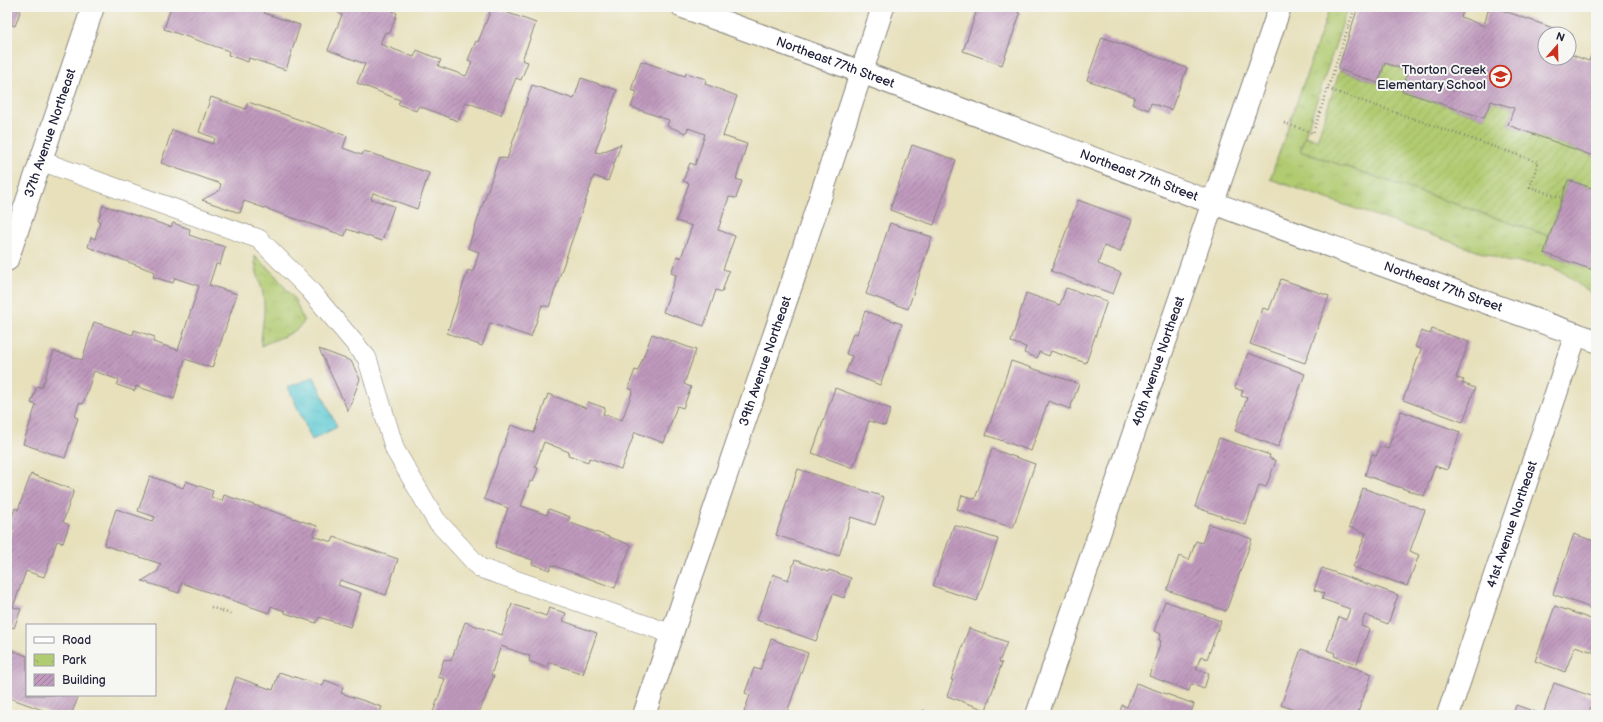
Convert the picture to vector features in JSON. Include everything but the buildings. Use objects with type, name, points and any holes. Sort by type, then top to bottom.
[{"type":"street","name":"37th Avenue Northeast","points":[[7,260],[93,7]]},
{"type":"street","name":"Northeast 77th Street","points":[[683,7],[861,71],[1212,203],[1586,337]]},
{"type":"street","name":"39th Avenue Northeast","points":[[644,715],[791,287],[883,7]]},
{"type":"street","name":"40th Avenue Northeast","points":[[1037,715],[1280,7]]},
{"type":"street","name":"41st Avenue Northeast","points":[[1448,715],[1586,337]]},
{"type":"lane","points":[[41,161],[259,239],[309,289],[367,358],[395,450],[436,520],[480,568],[672,634]]},
{"type":"path","points":[[1284,123],[1313,133],[1356,7]]},
{"type":"path","points":[[1328,89],[1538,162],[1530,187],[1562,198]]},
{"type":"path","points":[[211,607],[233,615]]},
{"type":"green space","points":[[1330,7],[1348,7],[1300,151],[1549,236],[1544,253],[1596,271],[1596,295],[1552,267],[1539,264],[1506,261],[1270,179]]},
{"type":"green space","points":[[1385,63],[1408,71],[1402,91],[1484,118],[1491,101],[1514,108],[1508,125],[1596,157],[1596,177],[1592,188],[1568,180],[1549,236],[1300,151],[1305,136],[1317,140],[1340,70],[1378,83]]},
{"type":"green space","points":[[255,256],[275,275],[295,300],[304,322],[290,333],[261,346],[264,302]]},
{"type":"water","points":[[314,377],[337,427],[312,440],[288,387]]},
{"type":"place","name":"Thorton Creek Elementary School","points":[[1501,77]]}]
